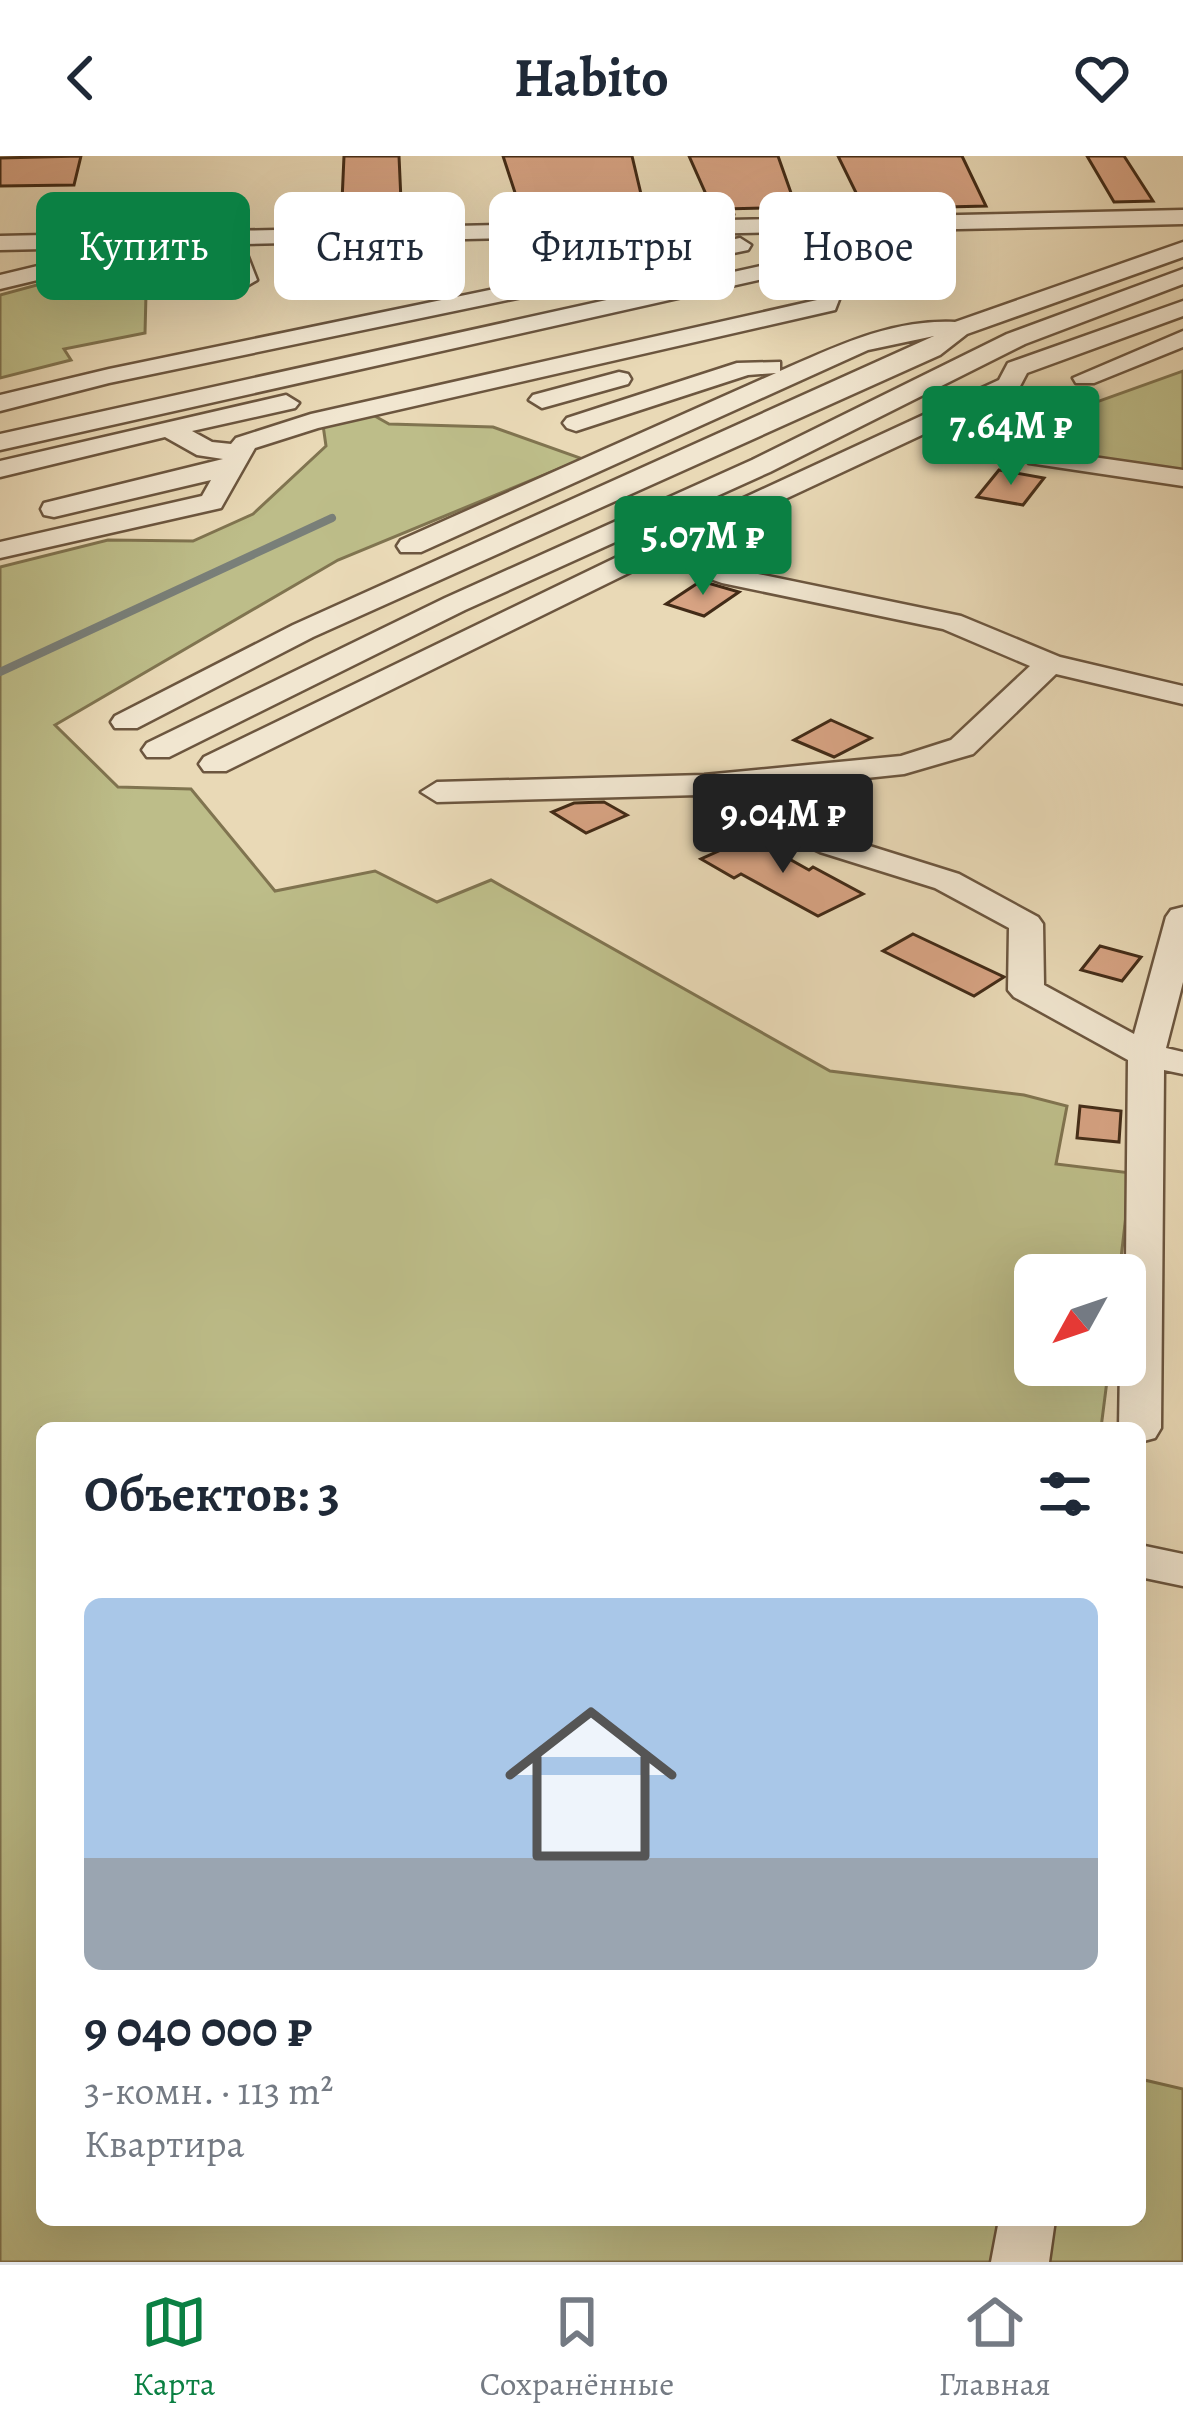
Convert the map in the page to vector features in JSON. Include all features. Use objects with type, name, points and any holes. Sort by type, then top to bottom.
[{"type":"street","points":[[956,221],[1183,218]]},
{"type":"street","points":[[250,240],[759,225]]},
{"type":"street","points":[[0,403],[109,376],[759,242]]},
{"type":"street","points":[[0,243],[36,243]]},
{"type":"street","points":[[126,722],[303,631],[931,350],[959,329],[1183,249]]},
{"type":"street","points":[[0,442],[759,271]]},
{"type":"street","points":[[0,282],[36,273]]},
{"type":"street","points":[[158,750],[454,604],[822,436],[1016,339],[1183,276]]},
{"type":"street","points":[[0,469],[759,299]]},
{"type":"street","points":[[0,550],[212,502],[245,443],[310,422],[827,305],[829,300]]},
{"type":"street","points":[[214,764],[654,550],[1009,385],[1017,368],[1183,308]]},
{"type":"street","points":[[542,400],[844,325],[959,329]]},
{"type":"street","points":[[412,546],[859,345],[917,329]]},
{"type":"street","points":[[1085,378],[1183,338]]},
{"type":"street","points":[[576,423],[746,368],[818,363]]},
{"type":"street","points":[[168,430],[235,460]]},
{"type":"street","points":[[0,494],[200,446]]},
{"type":"street","points":[[1038,457],[1183,478]]},
{"type":"street","points":[[0,523],[235,460]]},
{"type":"street","points":[[654,550],[722,574],[951,622],[1050,664],[1183,694]]},
{"type":"street","points":[[437,792],[704,784],[904,765],[962,747],[1050,664]]},
{"type":"street","points":[[704,784],[832,844],[947,881],[1026,924],[1026,990],[1165,1059]]},
{"type":"street","points":[[1140,1422],[1165,1059],[1183,917]]},
{"type":"street","points":[[1146,1562],[1183,1570]]},
{"type":"street","points":[[1020,2262],[1026,2226]]},
{"type":"green space","points":[[36,285],[36,300],[146,300],[145,333],[64,349],[71,360],[0,378],[0,295]]},
{"type":"green space","points":[[1183,371],[1183,475],[968,448]]},
{"type":"green space","points":[[373,415],[389,424],[493,427],[583,459],[338,560],[55,725],[118,787],[191,789],[275,891],[375,871],[437,902],[491,880],[830,1071],[1024,1095],[1067,1106],[1056,1164],[1131,1173],[1121,1254],[1014,1254],[1014,1386],[1106,1386],[1102,1422],[36,1422],[36,2226],[1146,2226],[1146,2080],[1183,2089],[1183,2262],[0,2262],[0,567],[108,540],[193,541],[253,514],[326,446],[323,425]]},
{"type":"building","points":[[81,156],[74,185],[0,186],[0,158]]},
{"type":"building","points":[[344,156],[399,156],[401,192],[342,192]]},
{"type":"building","points":[[503,156],[632,156],[641,192],[515,192]]},
{"type":"building","points":[[689,156],[778,156],[791,192],[759,192],[759,208],[735,209],[735,192],[705,192]]},
{"type":"building","points":[[838,156],[962,156],[986,206],[956,207],[956,192],[856,192]]},
{"type":"building","points":[[1087,156],[1124,156],[1153,201],[1114,202]]},
{"type":"building","points":[[999,470],[1044,478],[1023,505],[977,497]]},
{"type":"building","points":[[701,581],[739,592],[704,616],[666,604]]},
{"type":"building","points":[[831,720],[871,738],[834,757],[794,740]]},
{"type":"building","points":[[604,802],[627,815],[586,833],[552,812],[574,803]]},
{"type":"building","points":[[750,837],[863,894],[818,916],[741,874],[734,878],[701,859]]},
{"type":"building","points":[[913,934],[1004,977],[974,996],[883,951]]},
{"type":"building","points":[[1100,946],[1141,957],[1122,981],[1081,970]]},
{"type":"building","points":[[1080,1106],[1121,1111],[1119,1142],[1077,1138]]},
{"type":"waterway","points":[[0,672],[332,518]]}]
